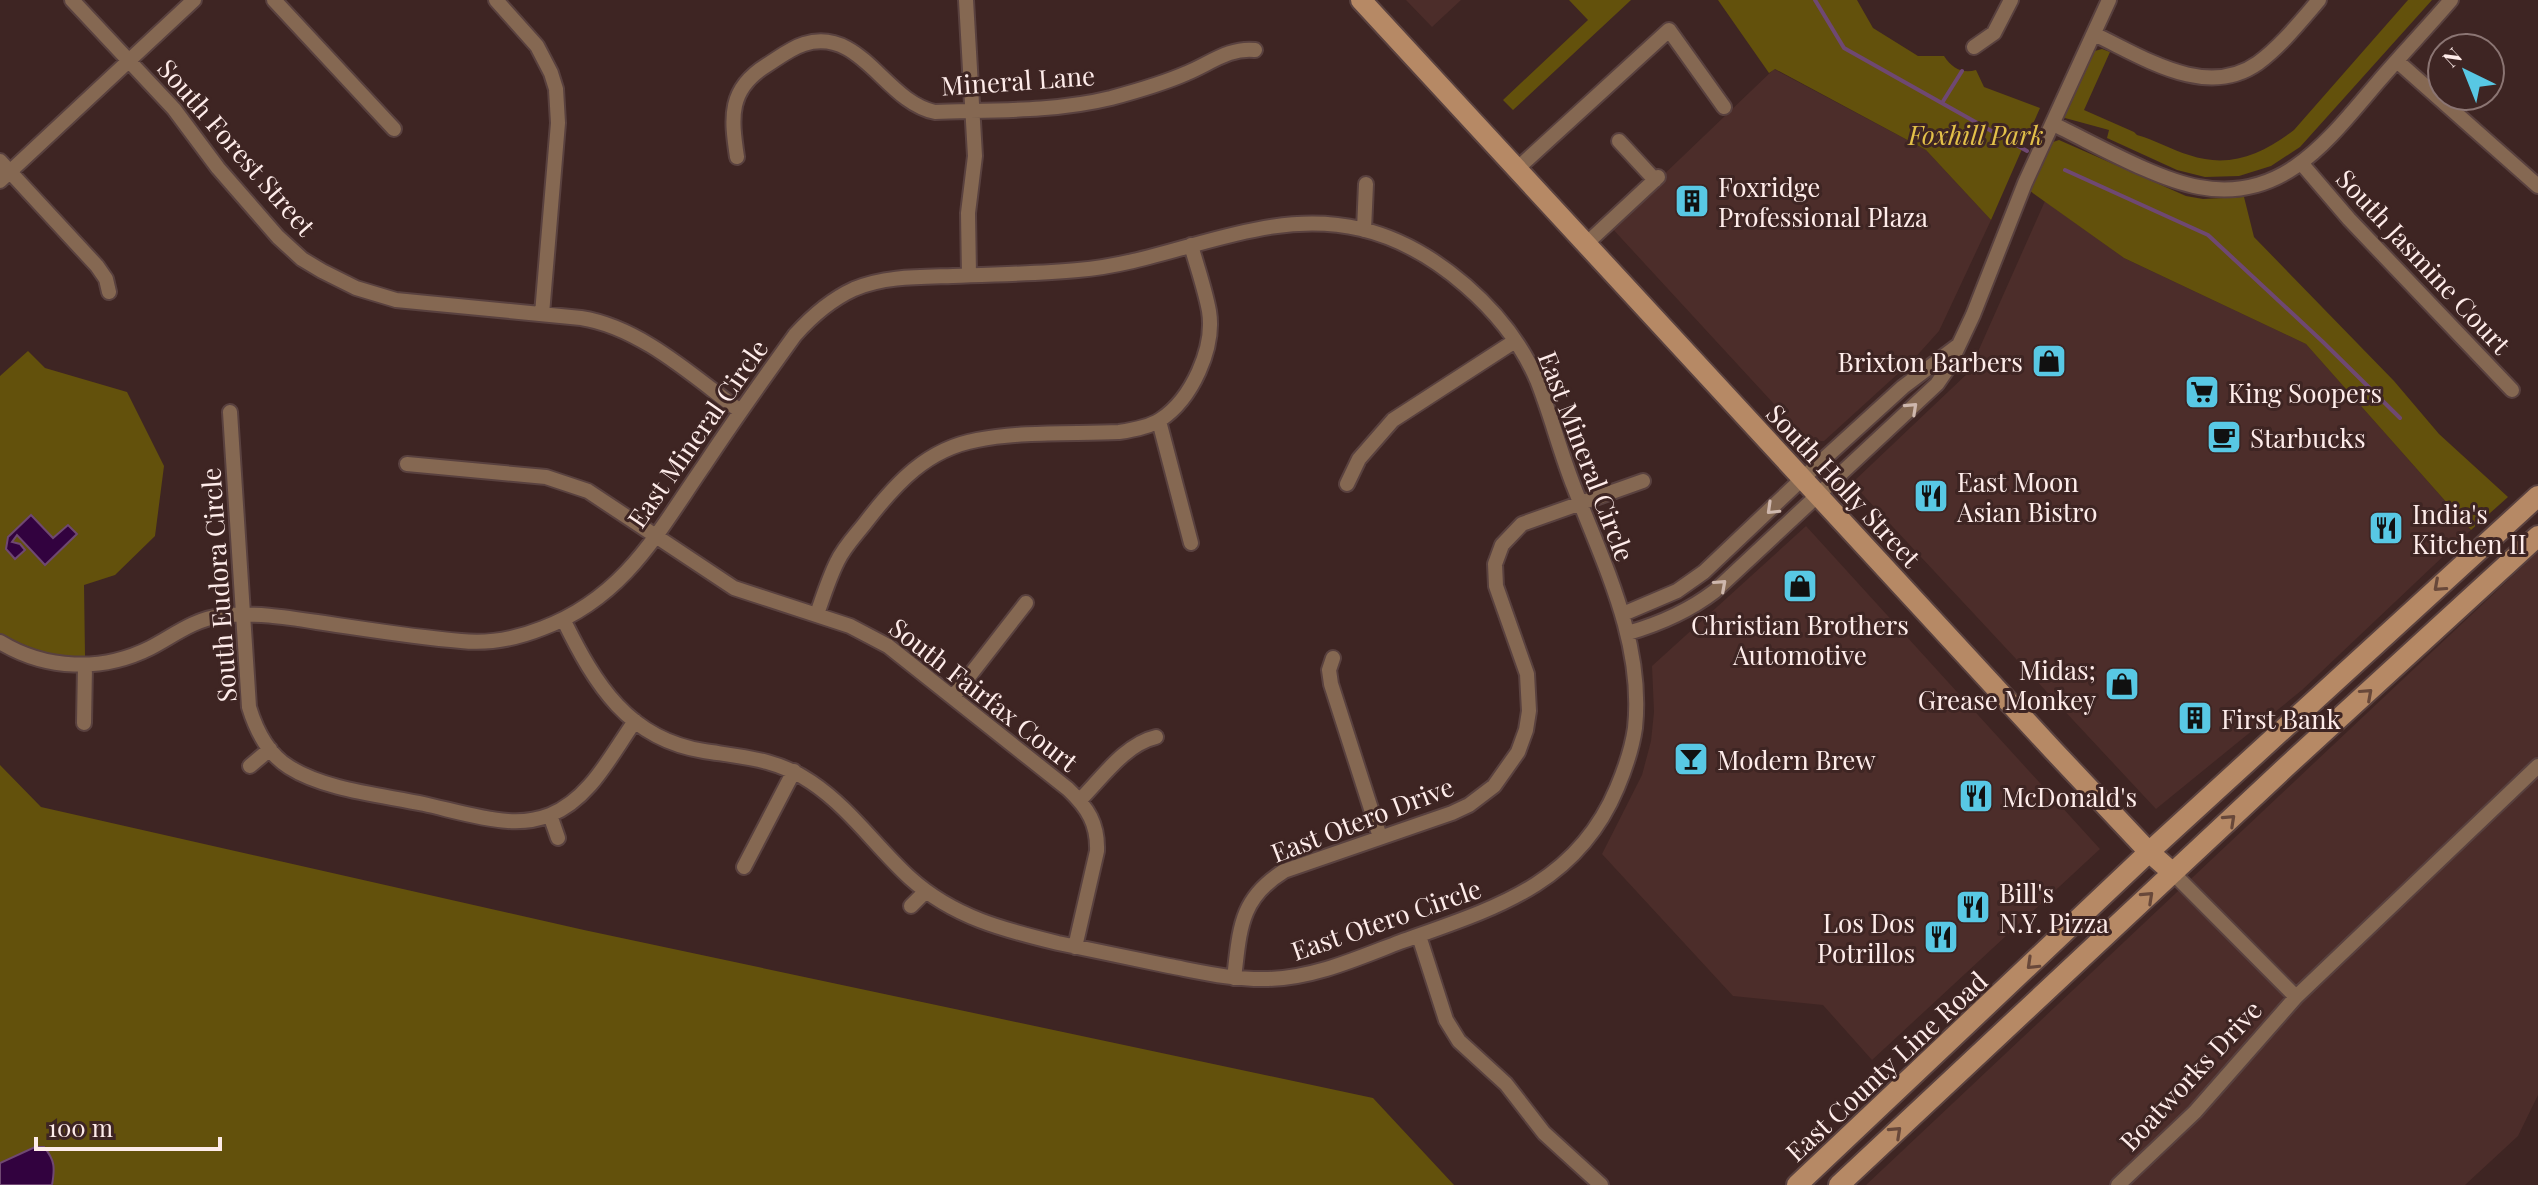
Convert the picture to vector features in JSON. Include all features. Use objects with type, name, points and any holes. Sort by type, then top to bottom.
[{"type":"main road","name":"South Holly Street","points":[[1361,0],[2149,852],[2173,873]]},
{"type":"main road","name":"East County Line Road","points":[[1797,1185],[2149,852],[2538,496]]},
{"type":"main road","points":[[1839,1185],[2538,536]]},
{"type":"main road","points":[[1824,1185],[1850,1151],[1906,1097],[1910,1088],[1907,1082]]},
{"type":"street","name":"South Forest Street","points":[[72,0],[174,109],[218,168],[278,237],[302,259],[356,288],[396,300],[595,320],[636,336],[740,411]]},
{"type":"street","points":[[109,292],[106,279],[97,266],[3,171],[194,0]]},
{"type":"street","points":[[274,0],[394,129]]},
{"type":"street","points":[[496,0],[537,46],[556,89],[558,123],[542,314]]},
{"type":"street","points":[[966,0],[975,156],[968,213],[969,275]]},
{"type":"street","points":[[1974,47],[1994,33],[2011,0]]},
{"type":"street","points":[[1628,633],[1662,622],[1704,599],[1937,384],[1973,315],[2025,183],[2109,0]]},
{"type":"street","points":[[2053,124],[2172,179],[2198,187],[2223,190],[2263,183],[2302,164],[2328,140],[2451,0]]},
{"type":"street","points":[[2094,34],[2166,69],[2215,78],[2242,72],[2258,63],[2283,40],[2311,3]]},
{"type":"street","points":[[1517,169],[1669,30],[1724,107]]},
{"type":"street","name":"Mineral Lane","points":[[737,157],[732,120],[738,94],[755,72],[807,42],[832,42],[847,48],[862,58],[906,100],[935,112],[1055,107],[1108,98],[1189,73],[1233,52],[1255,50]]},
{"type":"street","points":[[2397,61],[2538,186]]},
{"type":"street","points":[[1586,244],[1656,178],[1619,141]]},
{"type":"street","name":"South Jasmine Court","points":[[2302,164],[2349,219],[2512,390]]},
{"type":"street","points":[[1364,230],[1366,184]]},
{"type":"street","name":"East Mineral Circle","points":[[0,642],[50,663],[85,666],[136,654],[207,619],[244,614],[463,642],[518,636],[564,621],[604,596],[655,536],[795,335],[820,309],[853,290],[898,278],[1080,270],[1116,265],[1270,226],[1308,223],[1364,230],[1419,254],[1457,279],[1480,299],[1515,341],[1537,380],[1628,633]]},
{"type":"street","points":[[817,614],[843,552],[890,490],[931,457],[961,443],[977,440],[1135,430],[1159,421],[1178,404],[1191,387],[1208,344],[1209,310],[1191,245]]},
{"type":"street","points":[[1347,484],[1359,459],[1393,420],[1515,341]]},
{"type":"street","points":[[1623,614],[1660,600],[1692,582],[1903,387],[1956,347]]},
{"type":"street","name":"South Eudora Circle","points":[[230,412],[249,707],[254,723],[278,759],[298,772],[325,783],[498,820],[525,821],[550,815],[576,799],[635,721]]},
{"type":"street","points":[[1159,421],[1191,543]]},
{"type":"street","name":"South Fairfax Court","points":[[407,464],[546,477],[569,483],[600,498],[734,588],[850,626],[888,646],[1080,800],[1092,817],[1097,838],[1094,869],[1075,947]]},
{"type":"street","name":"East Otero Drive","points":[[1234,978],[1243,916],[1249,903],[1268,881],[1284,871],[1452,813],[1469,805],[1494,786],[1511,764],[1526,730],[1529,697],[1527,674],[1496,586],[1497,554],[1508,536],[1522,524],[1643,481]]},
{"type":"street","points":[[953,697],[1026,603]]},
{"type":"street","name":"East Otero Circle","points":[[564,621],[596,681],[613,703],[635,721],[658,736],[688,748],[765,760],[794,771],[831,797],[901,869],[946,905],[986,924],[1075,947],[1234,978],[1271,979],[1305,974],[1346,962],[1486,911],[1532,888],[1561,867],[1592,833],[1613,798],[1634,737],[1636,679],[1628,633]]},
{"type":"street","points":[[1333,658],[1329,670],[1331,684],[1380,837]]},
{"type":"street","points":[[84,723],[85,666]]},
{"type":"street","points":[[1080,800],[1130,750],[1146,739],[1156,737]]},
{"type":"street","points":[[250,766],[270,749]]},
{"type":"street","name":"Boatworks Drive","points":[[2118,1185],[2195,1112],[2296,997],[2538,766]]},
{"type":"street","points":[[744,867],[794,771]]},
{"type":"street","points":[[550,815],[558,838]]},
{"type":"street","name":"South Holly Street","points":[[2173,873],[2296,997]]},
{"type":"street","points":[[911,906],[926,891]]},
{"type":"street","points":[[1419,936],[1446,1020],[1459,1041],[1506,1084],[1544,1133],[1601,1185]]},
{"type":"shaded area","points":[[1406,0],[1461,0],[1432,27]]},
{"type":"shaded area","points":[[1774,69],[1926,150],[1991,220],[1939,331],[1913,360],[1824,441],[1808,441],[1610,226]]},
{"type":"shaded area","points":[[2045,201],[2124,258],[2306,344],[2471,530],[2302,690],[2156,809],[1852,483],[1969,372]]},
{"type":"shaded area","points":[[31,515],[53,538],[68,525],[77,534],[45,565],[17,535],[12,542],[20,544],[25,550],[15,559],[6,549],[8,537]]},
{"type":"shaded area","points":[[1806,526],[2100,849],[1872,1060],[1823,1005],[1733,996],[1602,854],[1642,775],[1651,741],[1654,712],[1652,666]]},
{"type":"shaded area","points":[[2538,552],[2538,1095],[2518,1136],[2465,1185],[1866,1185]]},
{"type":"shaded area","points":[[35,1147],[44,1147],[52,1160],[52,1185],[0,1185],[0,1163]]},
{"type":"green space","points":[[1569,0],[1631,0],[1513,110],[1503,100],[1588,20]]},
{"type":"green space","name":"Foxhill Park","points":[[1718,0],[1857,0],[1873,28],[1918,56],[1944,56],[1958,69],[1976,70],[1984,87],[2040,108],[1991,220],[1926,150],[1775,69],[1769,73]]},
{"type":"green space","points":[[2408,0],[2432,0],[2300,147],[2271,166],[2239,176],[2205,177],[2177,170],[2107,138],[2109,130],[2065,118],[2064,113],[2091,52],[2102,49],[2110,52],[2084,110],[2189,155],[2218,160],[2245,157],[2270,146],[2294,130]]},
{"type":"green space","points":[[2059,140],[2186,196],[2203,199],[2244,197],[2254,237],[2394,381],[2439,434],[2508,497],[2471,530],[2306,344],[2124,258],[2030,191],[2053,142]]},
{"type":"green space","points":[[28,351],[45,368],[127,392],[164,466],[155,536],[115,575],[84,585],[85,656],[63,656],[41,651],[0,633],[0,376]]},
{"type":"green space","points":[[0,765],[41,807],[584,930],[1373,1098],[1454,1185],[0,1185]]},
{"type":"waterway","points":[[1815,0],[1844,48],[2027,151]]},
{"type":"waterway","points":[[1942,103],[1962,71]]},
{"type":"waterway","points":[[2065,170],[2208,235],[2400,418]]},
{"type":"place","name":"Foxridge Professional Plaza","points":[[1692,201]]},
{"type":"place","name":"Brixton Barbers","points":[[2049,361]]},
{"type":"place","name":"King Soopers","points":[[2202,392]]},
{"type":"place","name":"Starbucks","points":[[2224,437]]},
{"type":"place","name":"East Moon Asian Bistro","points":[[1931,496]]},
{"type":"place","name":"India's Kitchen II","points":[[2386,528]]},
{"type":"place","name":"Christian Brothers Automotive","points":[[1800,586]]},
{"type":"place","name":"Midas; Grease Monkey","points":[[2122,684]]},
{"type":"place","name":"First Bank","points":[[2195,718]]},
{"type":"place","name":"Modern Brew","points":[[1691,759]]},
{"type":"place","name":"McDonald's","points":[[1976,796]]},
{"type":"place","name":"Bill's N.Y. Pizza","points":[[1973,907]]},
{"type":"place","name":"Los Dos Potrillos","points":[[1941,937]]}]
